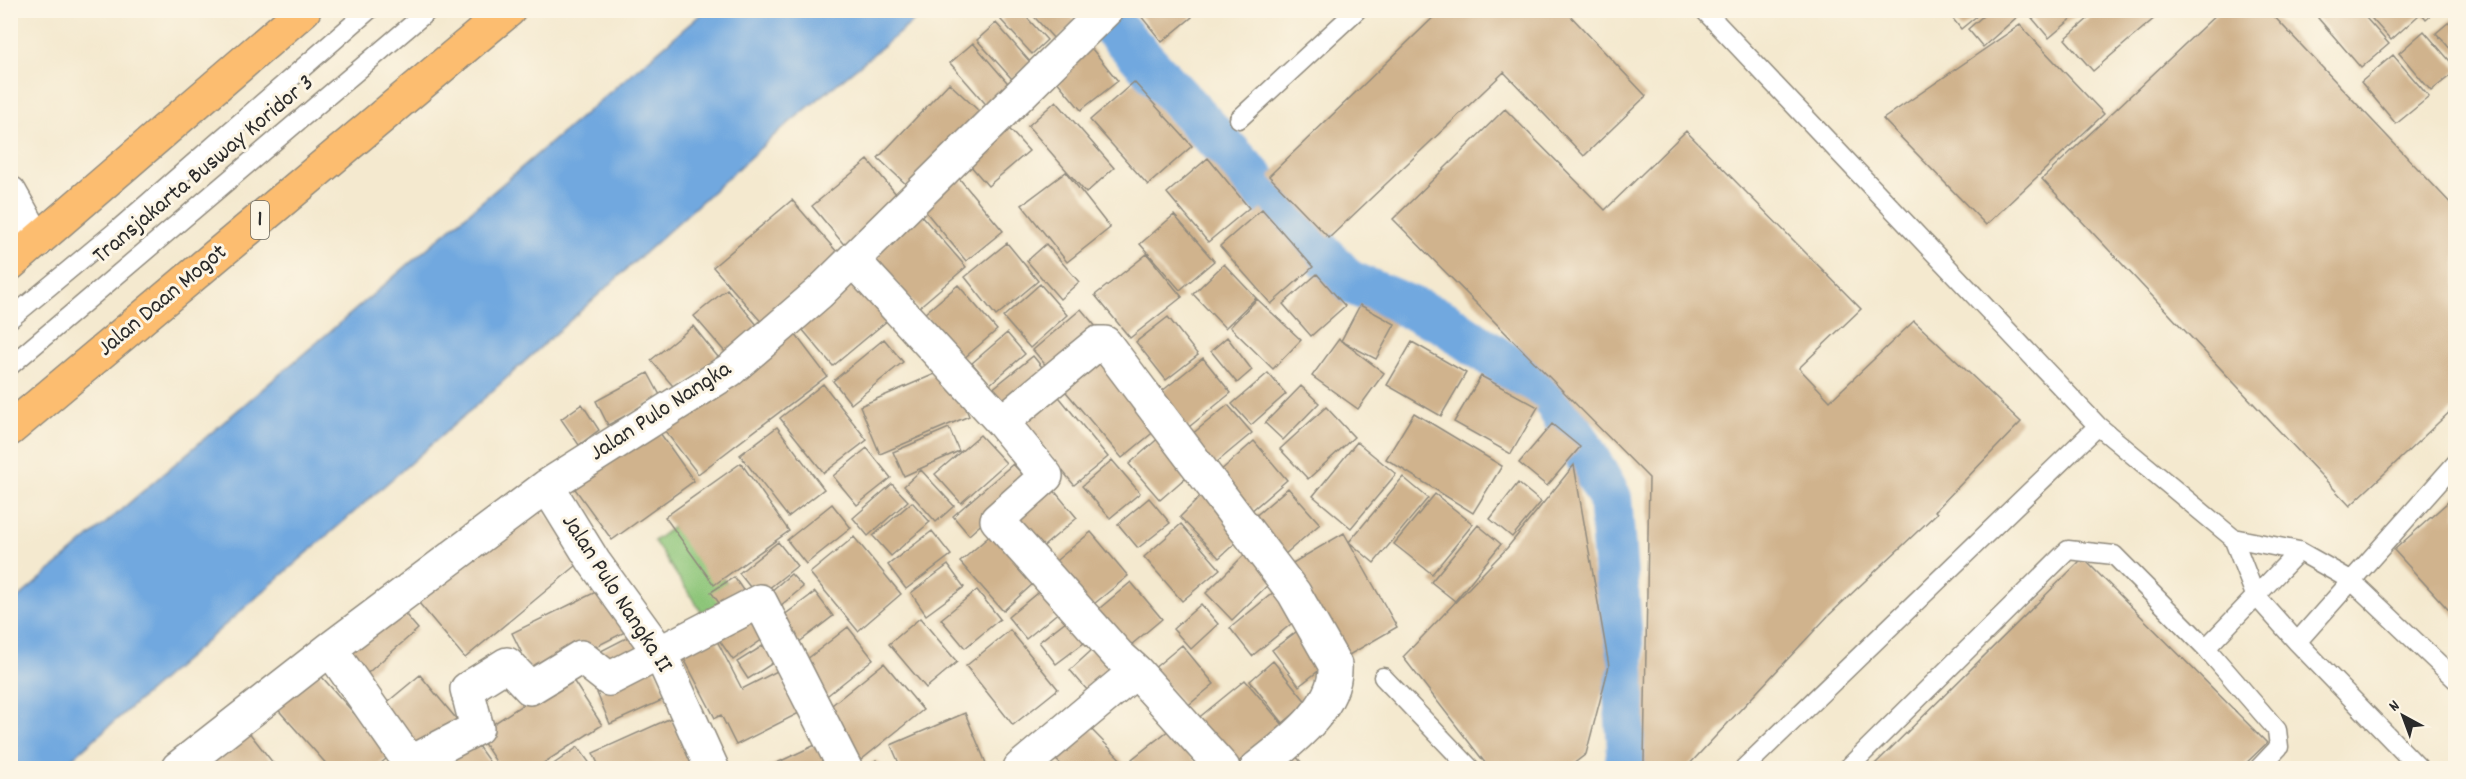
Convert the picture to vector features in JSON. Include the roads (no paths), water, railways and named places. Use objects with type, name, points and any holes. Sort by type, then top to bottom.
[{"type":"highway","points":[[10,264],[304,10]]},
{"type":"highway","name":"Jalan Daan Mogot","points":[[10,429],[509,10]]},
{"type":"street","name":"Jalan Pulo Nangka","points":[[178,768],[330,649],[547,486],[730,370],[819,293],[1106,10]]},
{"type":"street","points":[[10,193],[37,241]]},
{"type":"street","points":[[853,260],[1002,422],[1046,476],[997,520],[1223,768]]},
{"type":"street","points":[[1002,422],[1098,343],[1104,343],[1294,593],[1335,665],[1336,677],[1326,702],[1296,736],[1257,768]]},
{"type":"street","name":"Jalan Pulo Nangka II","points":[[547,486],[594,562],[660,653],[712,768]]},
{"type":"street","points":[[330,649],[407,766],[477,728],[467,689],[507,664],[530,688],[582,657],[609,679],[760,601],[845,768]]},
{"type":"street","points":[[1038,763],[1136,671]]},
{"type":"lane","name":"Transjakarta Busway Koridor 3","points":[[10,320],[117,231],[369,10]]},
{"type":"lane","name":"Transjakarta Busway Koridor 3","points":[[10,366],[429,10]]},
{"type":"lane","points":[[1239,119],[1357,10]]},
{"type":"lane","points":[[1704,10],[2098,426],[2233,538],[2299,551],[2352,581],[2456,680]]},
{"type":"lane","points":[[1744,768],[2098,426]]},
{"type":"lane","points":[[2297,642],[2456,463]]},
{"type":"lane","points":[[2233,538],[2255,595],[2297,642],[2419,768]]},
{"type":"lane","points":[[1848,768],[2068,550],[2114,555],[2205,648],[2277,730],[2279,747],[2259,768]]},
{"type":"lane","points":[[2205,648],[2299,551]]},
{"type":"lane","points":[[1383,677],[1470,768]]},
{"type":"water","points":[[706,10],[926,11],[778,132],[479,403],[61,768],[11,768],[11,604]]},
{"type":"waterway","points":[[1098,10],[1347,281],[1442,321],[1553,397],[1610,498],[1629,746],[1626,768]]}]
